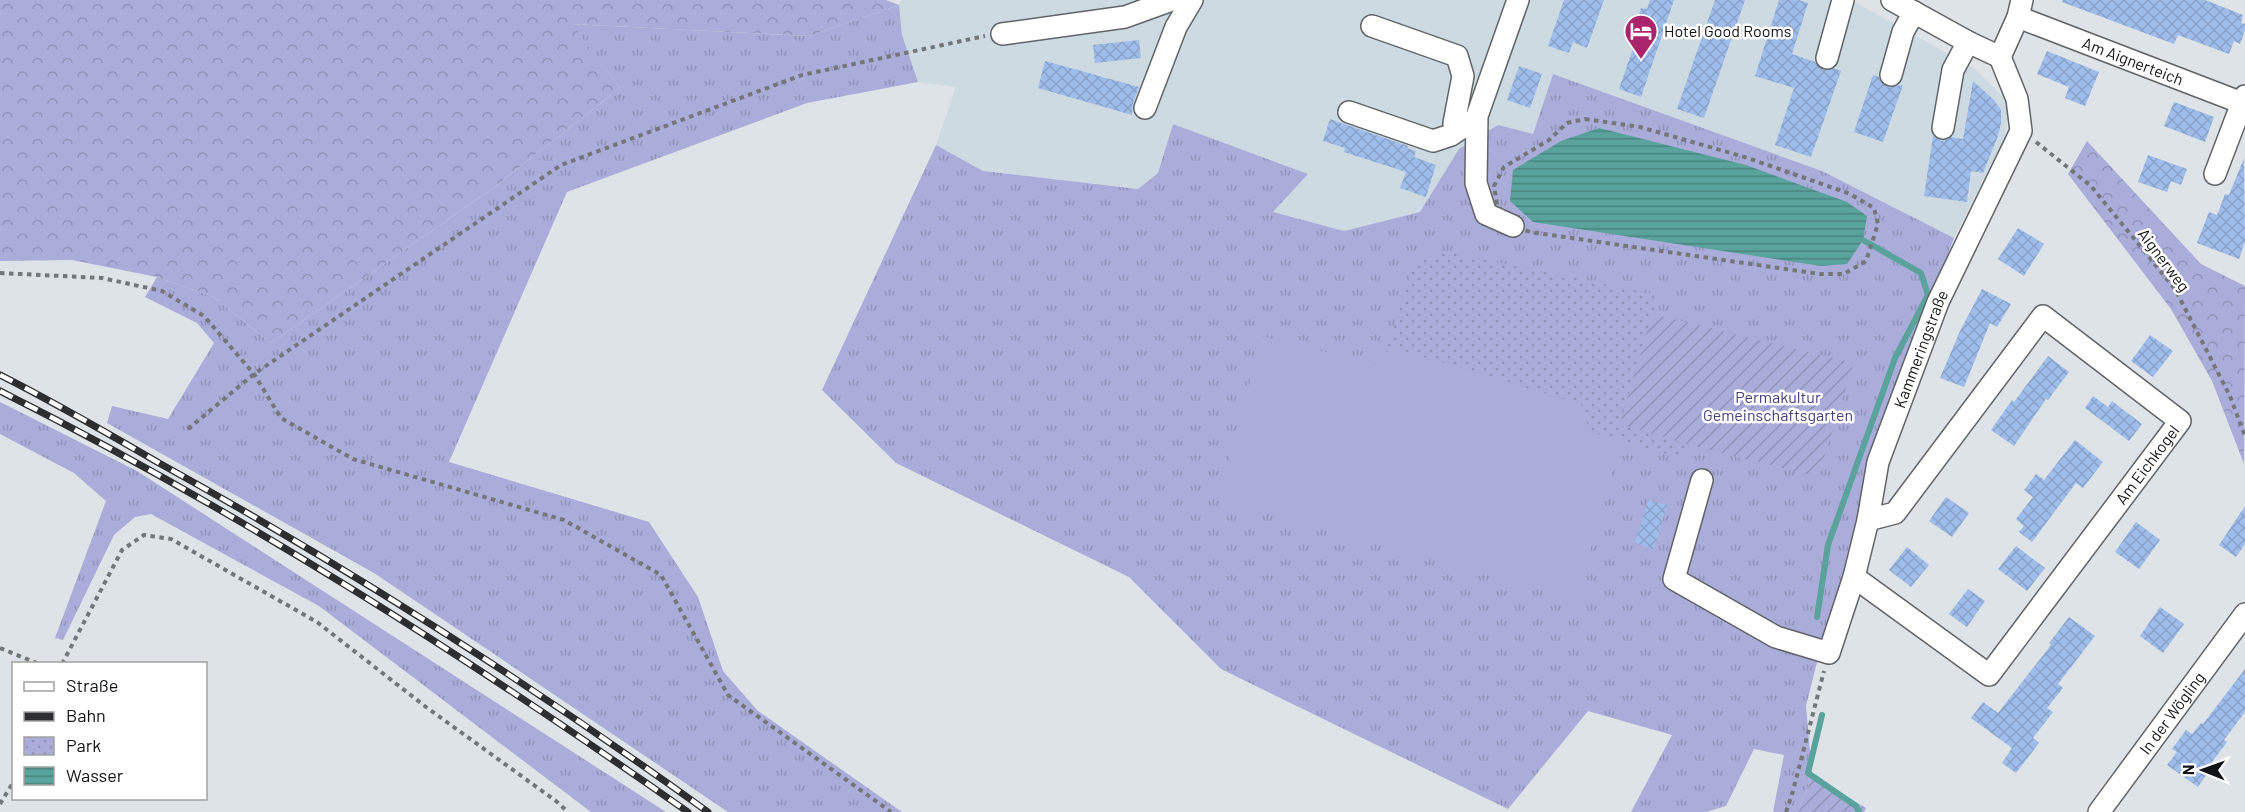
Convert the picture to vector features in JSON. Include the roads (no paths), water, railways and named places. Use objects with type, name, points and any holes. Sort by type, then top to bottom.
[{"type":"street","points":[[1002,34],[1125,17],[1172,0]]},
{"type":"street","points":[[1145,108],[1176,27],[1192,0]]},
{"type":"street","points":[[1513,226],[1486,214],[1476,183],[1477,116],[1518,0]]},
{"type":"street","points":[[1827,58],[1843,0]]},
{"type":"street","points":[[1892,0],[2000,57],[2020,9]]},
{"type":"street","name":"Am Aignerteich","points":[[2020,9],[2244,100]]},
{"type":"street","points":[[1891,75],[1903,32],[1914,12]]},
{"type":"street","points":[[1372,26],[1457,56],[1463,76],[1454,123],[1460,129]]},
{"type":"street","points":[[1943,128],[1953,70],[1968,42]]},
{"type":"street","name":"Kammeringstraße","points":[[1702,480],[1674,579],[1776,637],[1829,653],[1854,577],[1868,520],[1878,462],[1938,302],[2021,131],[2017,99],[2000,57]]},
{"type":"street","points":[[2215,174],[2244,100]]},
{"type":"street","points":[[1349,112],[1433,141],[1451,135],[1477,116]]},
{"type":"street","name":"Am Eichkogel","points":[[1854,577],[1989,675],[2180,421],[2043,316],[1895,513],[1868,520]]},
{"type":"street","name":"In der Wögling","points":[[2099,812],[2245,614]]},
{"type":"water","points":[[1599,128],[1746,165],[1847,202],[1867,216],[1863,240],[1847,264],[1821,266],[1533,222],[1510,201],[1513,170],[1561,141]]},
{"type":"waterway","points":[[1817,617],[1828,545],[1895,358],[1928,295],[1921,273],[1863,240]]},
{"type":"waterway","points":[[1822,715],[1808,773],[1856,806],[1859,812]]},
{"type":"railway","points":[[0,375],[230,503],[370,586],[507,673],[708,812]]},
{"type":"railway","points":[[0,391],[178,486],[352,589],[521,698],[688,812]]},
{"type":"place","name":"Hotel Good Rooms","points":[[1641,60]]},
{"type":"park label","name":"Permakultur Gemeinschaftsgarten","points":[[1778,406]]}]
